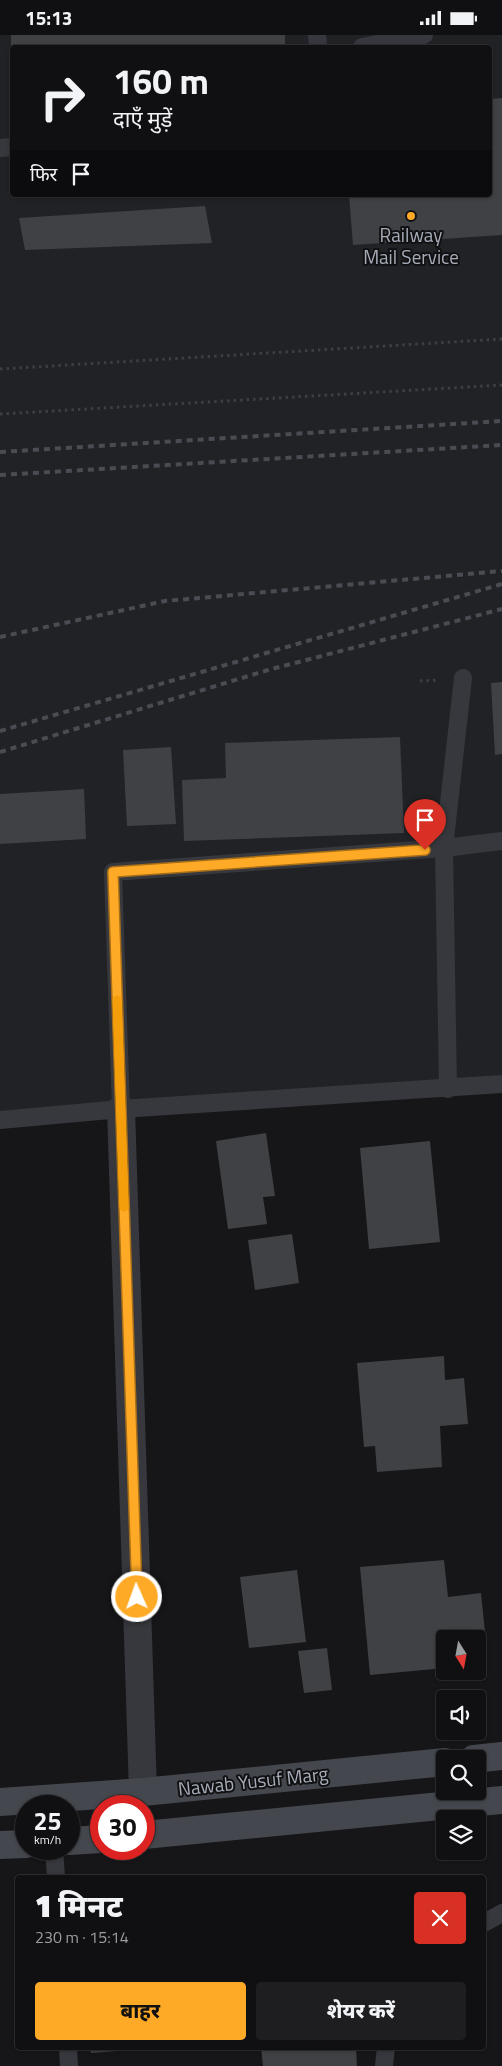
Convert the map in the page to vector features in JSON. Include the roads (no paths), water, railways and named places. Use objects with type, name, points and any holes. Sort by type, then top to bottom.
[{"type":"main road","points":[[486,1758],[502,1756]]},
{"type":"main road","name":"Nawab Yusuf Marg","points":[[0,1802],[143,1792],[436,1762]]},
{"type":"main road","points":[[155,1834],[502,1799]]},
{"type":"main road","points":[[0,1845],[15,1844]]},
{"type":"street","points":[[121,1109],[143,1792]]},
{"type":"lane","points":[[372,45],[424,35]]},
{"type":"lane","points":[[448,1089],[444,848],[463,678]]},
{"type":"lane","points":[[121,1109],[113,872],[444,848],[502,841]]},
{"type":"lane","points":[[0,1119],[121,1109],[502,1084]]},
{"type":"lane","points":[[55,1860],[56,1875]]},
{"type":"lane","points":[[486,1913],[502,1912]]},
{"type":"lane","points":[[486,1922],[502,1912]]},
{"type":"lane","points":[[68,2050],[69,2066]]},
{"type":"lane","points":[[384,2066],[386,2050]]},
{"type":"railway","points":[[0,452],[502,421]]},
{"type":"railway","points":[[0,475],[502,445]]},
{"type":"railway","points":[[0,637],[165,601],[502,571]]},
{"type":"railway","points":[[0,731],[502,584]]},
{"type":"railway","points":[[0,752],[268,670],[502,609]]},
{"type":"place","name":"Railway Mail Service","points":[[411,216]]}]
